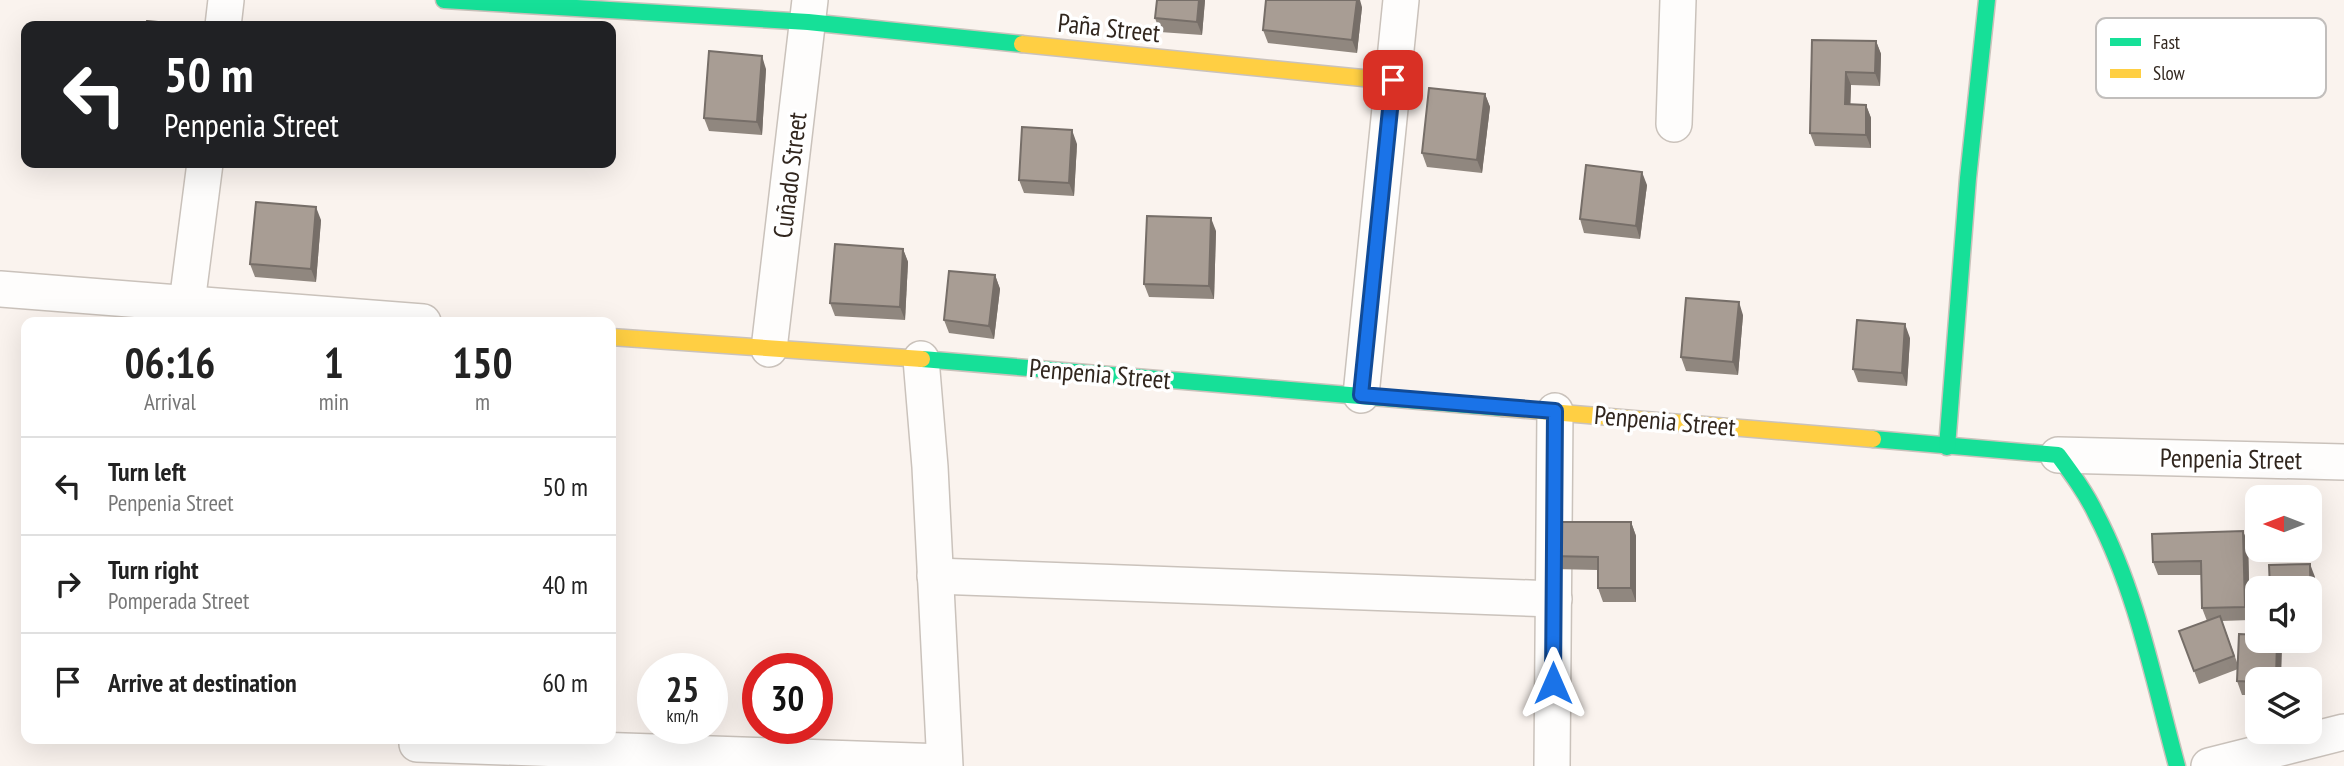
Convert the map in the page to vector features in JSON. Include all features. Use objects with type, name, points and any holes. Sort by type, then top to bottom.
[{"type":"street","points":[[224,21],[226,0]]},
{"type":"street","name":"Paña Street","points":[[444,0],[809,11],[1393,80]]},
{"type":"street","points":[[1361,395],[1401,0]]},
{"type":"street","points":[[1674,124],[1678,0]]},
{"type":"street","points":[[1947,447],[1968,178],[1987,0]]},
{"type":"street","name":"Cuñado Street","points":[[769,349],[809,11]]},
{"type":"street","points":[[187,303],[204,168]]},
{"type":"street","points":[[0,289],[362,317]]},
{"type":"street","name":"Penpenia Street","points":[[616,337],[1361,395],[1947,447],[2058,455],[2344,462]]},
{"type":"street","points":[[416,744],[944,764],[930,467],[921,359]]},
{"type":"street","points":[[1552,766],[1555,411]]},
{"type":"street","points":[[2058,455],[2100,521],[2117,560],[2132,602],[2177,766]]},
{"type":"street","points":[[935,576],[1554,599]]},
{"type":"street","points":[[2209,766],[2344,732]]},
{"type":"building","points":[[1157,0],[1199,0],[1197,22],[1155,18]]},
{"type":"building","points":[[1266,0],[1357,0],[1352,40],[1263,30]]},
{"type":"building","points":[[1812,40],[1876,41],[1875,73],[1846,72],[1845,104],[1866,105],[1866,135],[1810,133]]},
{"type":"building","points":[[709,51],[762,56],[757,122],[704,118]]},
{"type":"building","points":[[1429,88],[1485,94],[1477,160],[1422,153]]},
{"type":"building","points":[[1022,127],[1072,130],[1069,183],[1019,180]]},
{"type":"building","points":[[1586,165],[1642,172],[1636,226],[1580,219]]},
{"type":"building","points":[[256,202],[316,207],[311,269],[250,264]]},
{"type":"building","points":[[1147,216],[1211,218],[1209,286],[1144,284]]},
{"type":"building","points":[[835,244],[903,249],[900,307],[830,303]]},
{"type":"building","points":[[949,271],[995,275],[989,326],[944,320]]},
{"type":"building","points":[[1686,298],[1739,302],[1733,362],[1681,357]]},
{"type":"building","points":[[1857,320],[1905,324],[1902,373],[1853,369]]},
{"type":"building","points":[[1550,522],[1631,522],[1631,588],[1598,588],[1598,557],[1550,556]]},
{"type":"building","points":[[2243,531],[2245,607],[2202,608],[2201,561],[2153,562],[2152,534]]},
{"type":"building","points":[[2310,564],[2310,576],[2269,576],[2269,565]]},
{"type":"building","points":[[2220,616],[2234,656],[2194,671],[2179,631]]},
{"type":"building","points":[[2239,634],[2245,634],[2245,653],[2277,653],[2276,667],[2245,667],[2245,681],[2237,681]]},
{"type":"traffic: fast","points":[[444,0],[808,22],[1022,44]]},
{"type":"traffic: fast","points":[[1947,447],[1968,178],[1987,0]]},
{"type":"traffic: fast","points":[[922,359],[1503,408]]},
{"type":"traffic: fast","points":[[1873,439],[2058,455],[2092,506],[2123,574],[2177,766]]},
{"type":"traffic: slow","points":[[1022,44],[1393,81]]},
{"type":"traffic: slow","points":[[616,337],[922,359]]},
{"type":"traffic: slow","points":[[1503,408],[1873,439]]},
{"type":"route","points":[[1393,80],[1361,395],[1555,411],[1553,683]]}]
